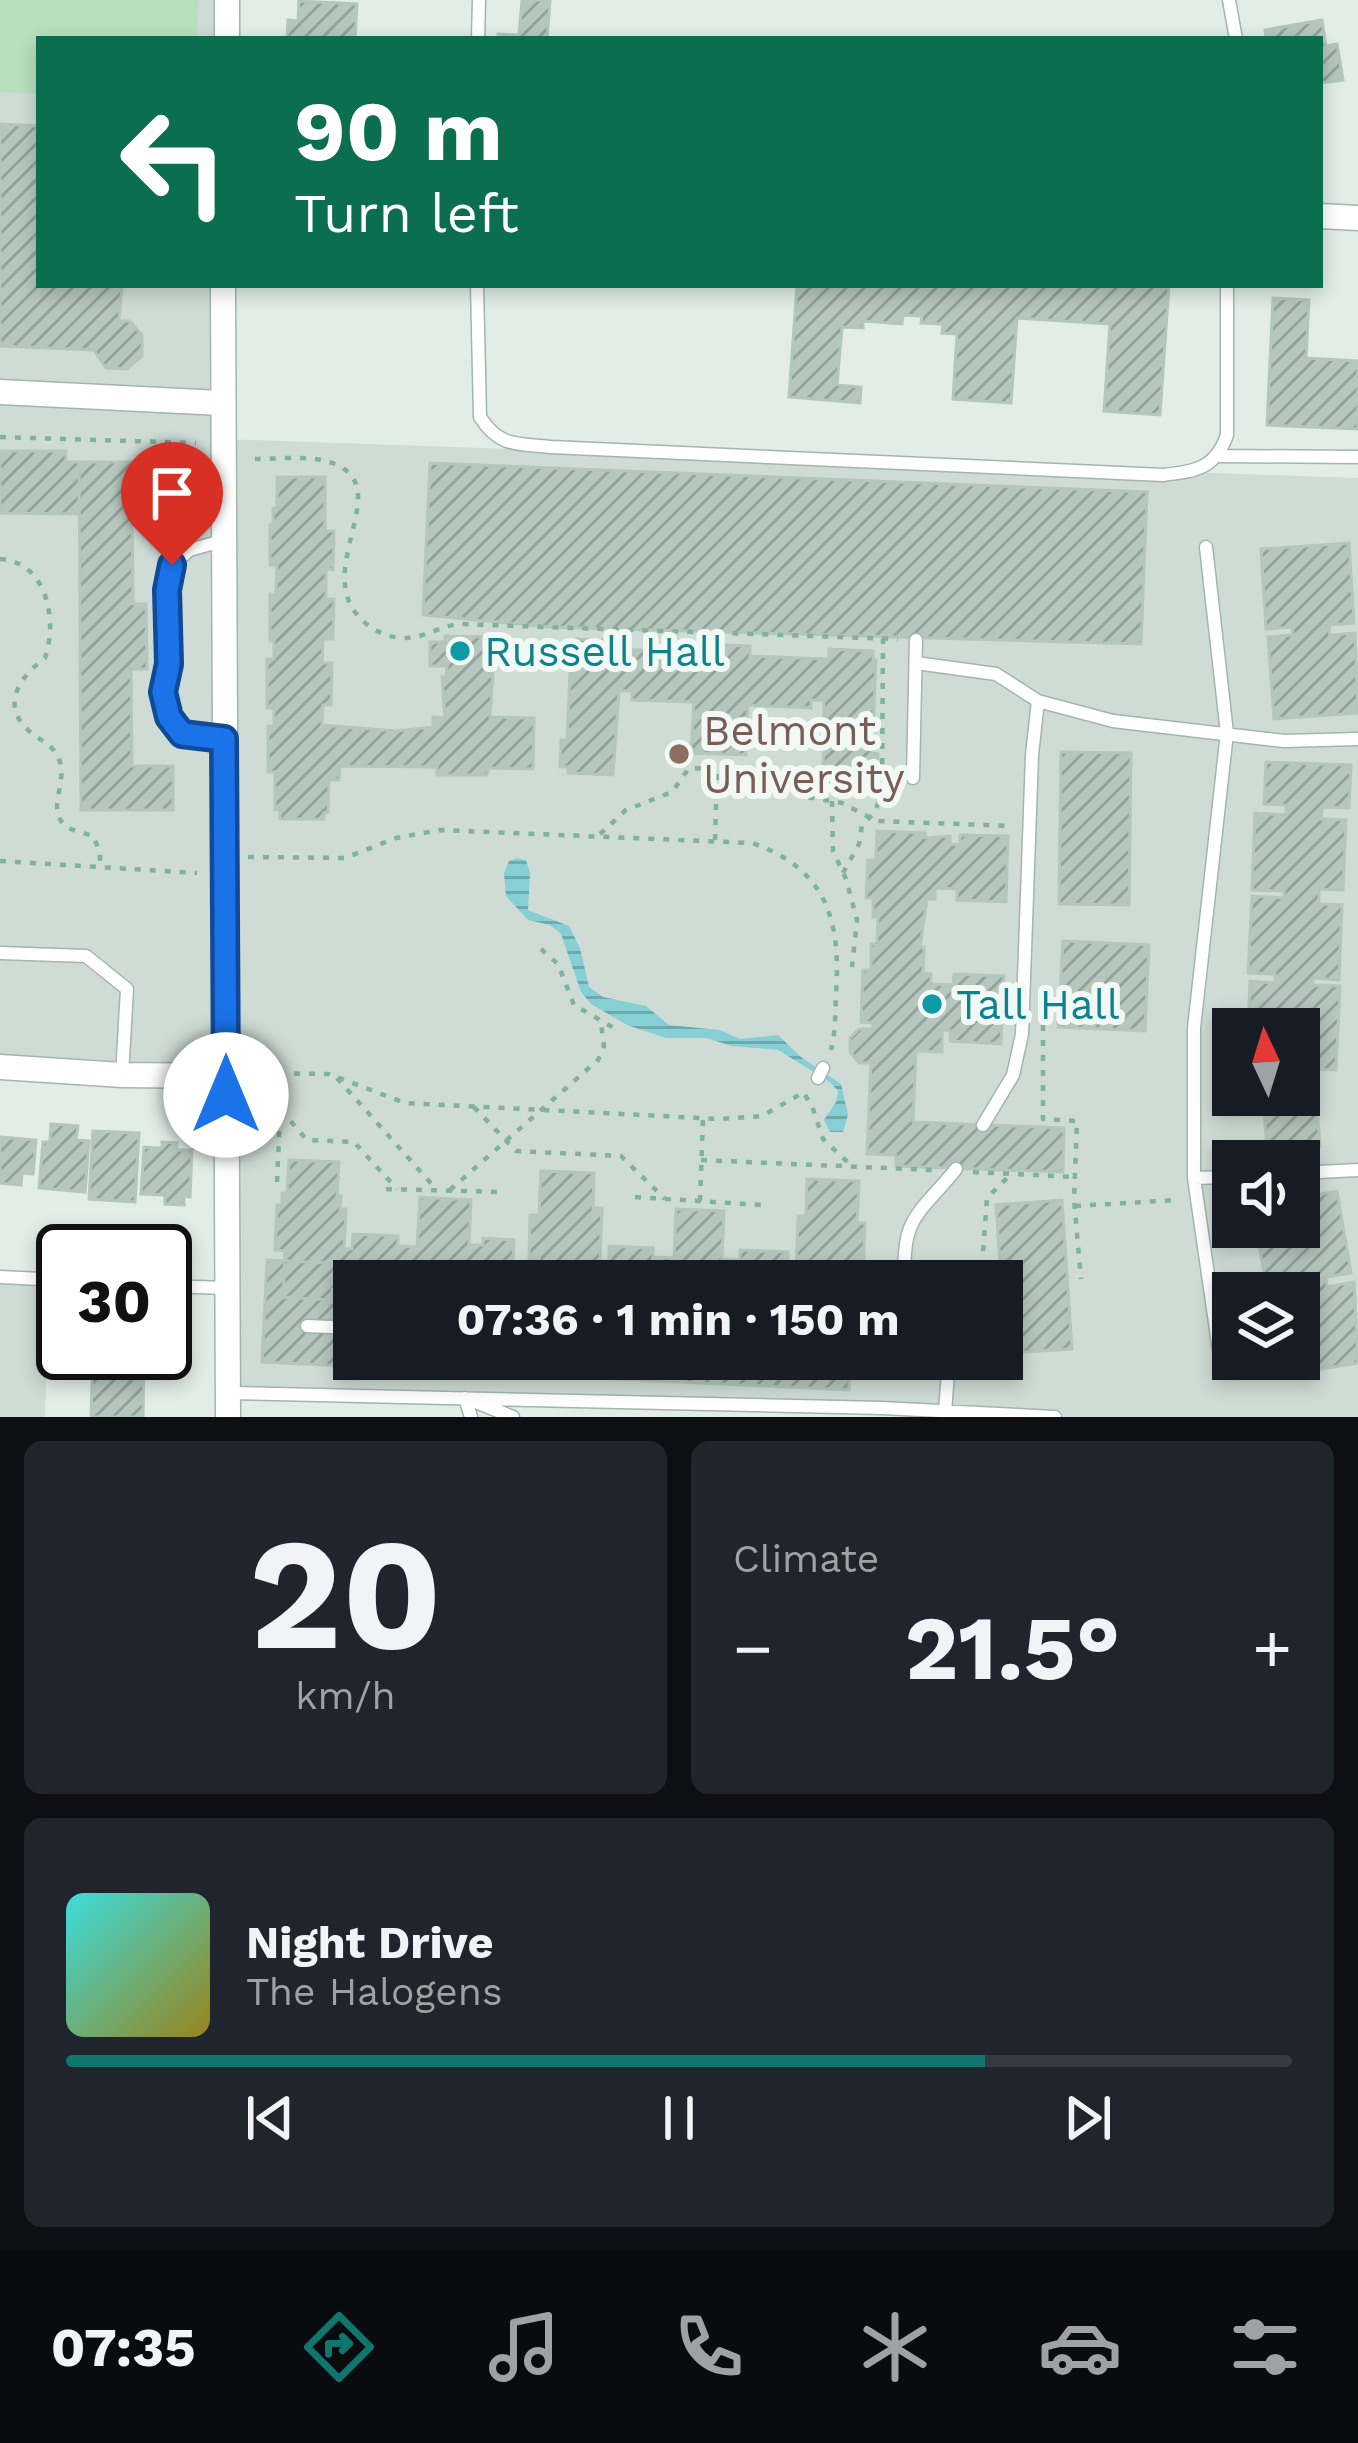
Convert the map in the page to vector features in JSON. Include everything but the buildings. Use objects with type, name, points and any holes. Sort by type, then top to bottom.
[{"type":"street","points":[[227,0],[227,36]]},
{"type":"street","points":[[1323,216],[1358,218]]},
{"type":"street","points":[[223,288],[228,1405]]},
{"type":"street","points":[[0,392],[221,403]]},
{"type":"street","points":[[0,1067],[225,1076]]},
{"type":"lane","points":[[478,0],[478,36]]},
{"type":"lane","points":[[1229,0],[1235,36]]},
{"type":"lane","points":[[477,288],[480,417],[491,435],[502,441],[1162,475],[1193,471],[1220,456],[1358,457]]},
{"type":"lane","points":[[1220,456],[1230,402],[1227,288]]},
{"type":"lane","points":[[222,542],[188,550],[172,565],[167,590],[169,664],[163,692],[169,717],[182,734],[224,739]]},
{"type":"lane","points":[[1206,547],[1227,733],[1194,1028],[1194,1178],[1212,1304]]},
{"type":"lane","points":[[913,778],[916,640]]},
{"type":"lane","points":[[916,663],[996,674],[1038,701],[1113,721],[1284,741],[1358,739]]},
{"type":"lane","points":[[983,1125],[1013,1075],[1022,1025],[1038,701]]},
{"type":"lane","points":[[0,953],[86,956],[127,989],[122,1075]]},
{"type":"lane","points":[[905,1260],[911,1219],[955,1170]]},
{"type":"lane","points":[[1320,1172],[1358,1170]]},
{"type":"lane","points":[[1194,1178],[1212,1178]]},
{"type":"lane","points":[[0,1277],[36,1279]]},
{"type":"lane","points":[[192,1287],[227,1288]]},
{"type":"lane","points":[[307,1326],[333,1327]]},
{"type":"lane","points":[[945,1412],[947,1380]]},
{"type":"lane","points":[[228,1405],[465,1398],[1055,1417]]},
{"type":"lane","points":[[465,1398],[467,1417]]},
{"type":"lane","points":[[465,1398],[513,1417]]},
{"type":"path","points":[[0,437],[196,443]]},
{"type":"path","points":[[255,459],[316,459],[337,466],[353,479],[359,497],[358,520],[345,554],[345,593],[365,624],[384,634],[419,636],[459,624],[916,640]]},
{"type":"path","points":[[0,559],[20,561],[35,575],[50,621],[45,658],[28,670],[16,690],[17,716],[50,744],[58,758],[63,781],[56,808],[59,818],[70,828],[93,836],[100,868]]},
{"type":"path","points":[[843,873],[859,844],[862,825],[882,792],[883,639]]},
{"type":"path","points":[[598,836],[626,810],[680,787],[689,768],[757,771],[807,797],[848,805],[869,819],[1030,827]]},
{"type":"path","points":[[715,840],[717,770]]},
{"type":"path","points":[[832,801],[830,837],[857,920],[852,967]]},
{"type":"path","points":[[224,856],[344,858],[396,838],[440,830],[752,844],[786,858],[812,882],[831,913],[838,968],[833,1042],[820,1073],[804,1094],[762,1116],[703,1118],[406,1103],[335,1076],[282,1072],[225,1076]]},
{"type":"path","points":[[0,861],[196,873]]},
{"type":"path","points":[[541,949],[558,964],[570,1000],[620,1031]]},
{"type":"path","points":[[450,1190],[598,1060],[604,1046],[601,1022]]},
{"type":"path","points":[[1022,1025],[1046,1025],[1042,1118],[1077,1120],[1075,1206],[1081,1279]]},
{"type":"path","points":[[277,1182],[282,1072]]},
{"type":"path","points":[[335,1076],[437,1190]]},
{"type":"path","points":[[804,1094],[823,1139],[853,1167]]},
{"type":"path","points":[[474,1107],[516,1151],[621,1156],[665,1199]]},
{"type":"path","points":[[280,1110],[307,1140],[354,1142],[397,1189]]},
{"type":"path","points":[[700,1201],[703,1118]]},
{"type":"path","points":[[701,1160],[1075,1177]]},
{"type":"path","points":[[983,1260],[987,1198],[1013,1174]]},
{"type":"path","points":[[386,1189],[501,1192]]},
{"type":"path","points":[[635,1197],[761,1205]]},
{"type":"path","points":[[1075,1206],[1196,1199]]},
{"type":"shaded area","name":"Belmont University","points":[[0,0],[227,0],[227,36],[36,36],[36,288],[223,288],[222,439],[1358,478],[1358,1417],[1030,1417],[228,1393],[225,1076],[0,1067]]},
{"type":"shaded area","points":[[0,1277],[36,1279],[36,1380],[46,1380],[45,1417],[0,1417]]},
{"type":"green space","points":[[0,0],[198,0],[197,36],[36,36],[36,94],[0,92]]},
{"type":"water","points":[[526,860],[530,873],[528,910],[569,926],[589,987],[603,997],[646,1006],[669,1025],[720,1030],[740,1039],[778,1035],[841,1084],[848,1115],[843,1132],[830,1132],[824,1120],[838,1091],[778,1050],[732,1046],[706,1038],[666,1038],[627,1025],[591,1004],[581,992],[561,934],[550,925],[528,920],[506,896],[504,873],[509,861]]},
{"type":"place","name":"Russell Hall","points":[[460,651]]},
{"type":"place","name":"Belmont University","points":[[679,754]]},
{"type":"place","name":"Tall Hall","points":[[932,1004]]},
{"type":"route","points":[[172,565],[164,706],[182,734],[224,739],[226,1095]]}]
